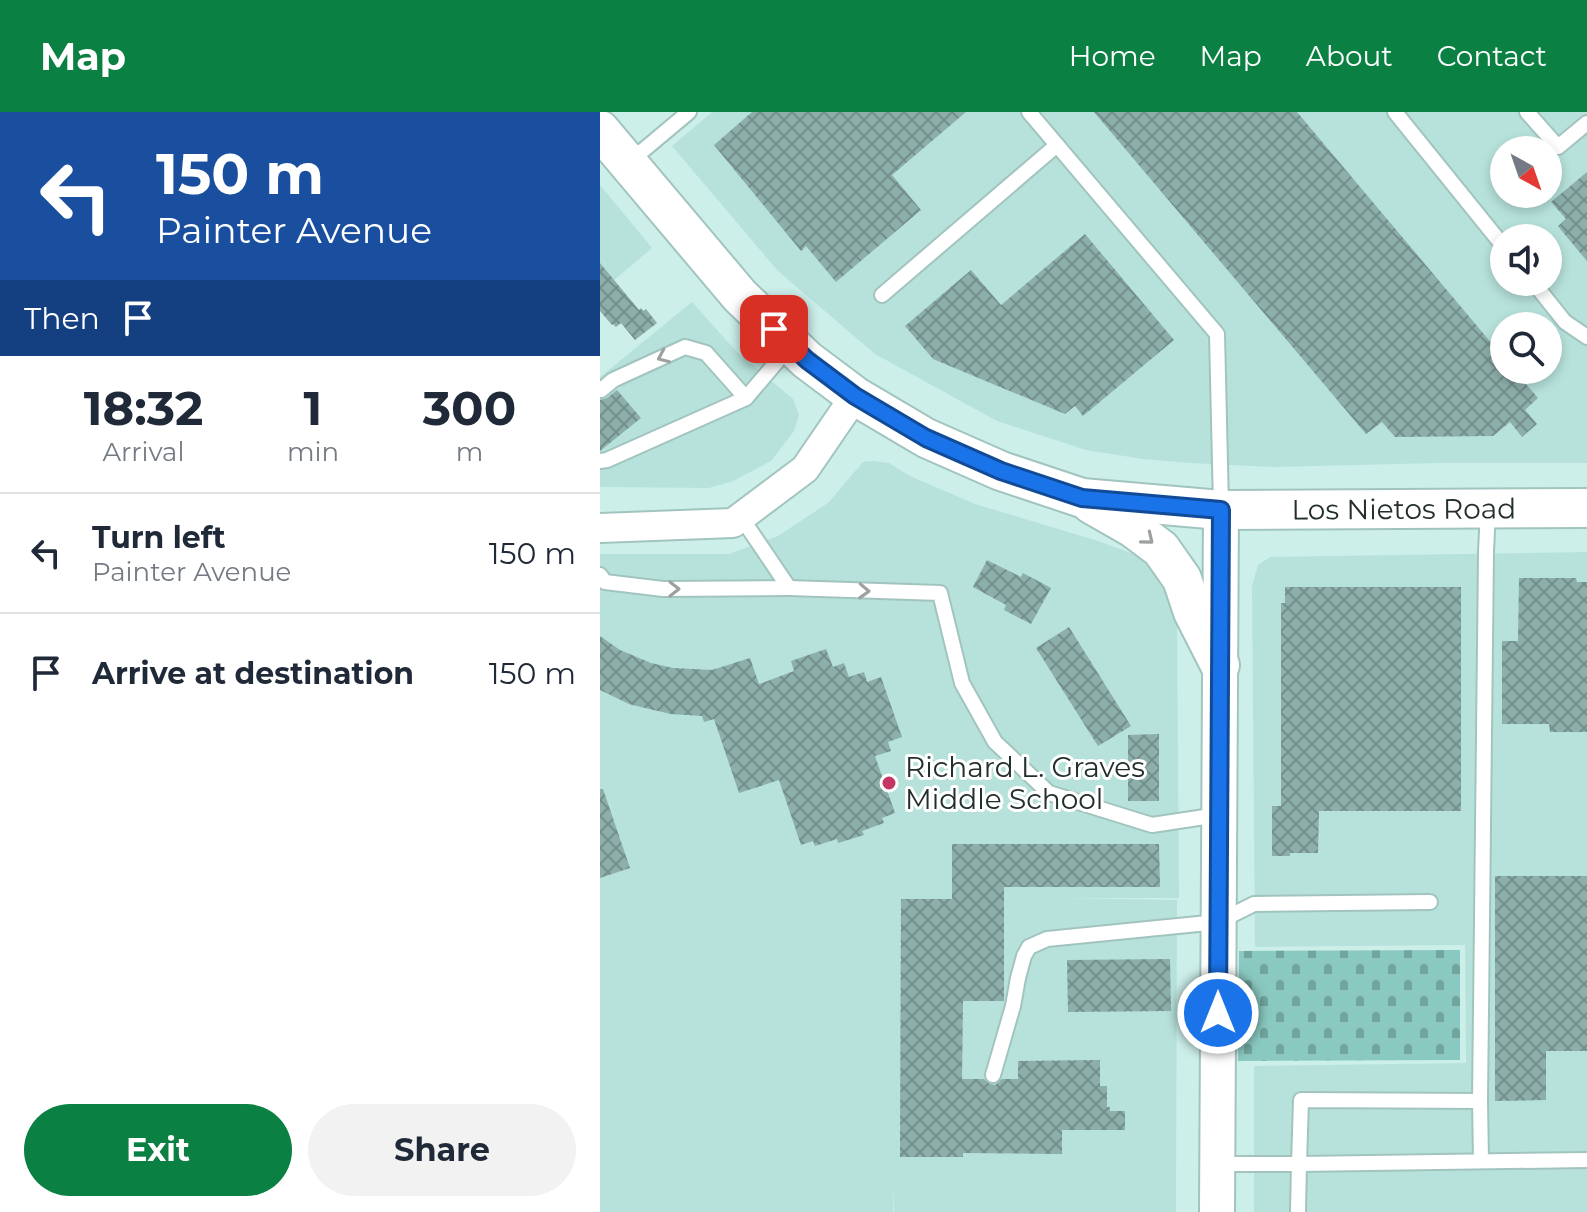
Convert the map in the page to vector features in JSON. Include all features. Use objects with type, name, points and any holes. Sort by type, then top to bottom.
[{"type":"main road","points":[[600,130],[740,296],[807,360],[855,396],[926,438],[1001,471],[1082,498],[1133,528],[1161,549],[1182,579],[1193,612],[1220,665]]},
{"type":"main road","name":"Los Nietos Road","points":[[1082,498],[1221,510],[1587,508]]},
{"type":"street","points":[[600,528],[733,523],[805,469],[855,396]]},
{"type":"street","points":[[1217,1212],[1221,510]]},
{"type":"lane","points":[[628,163],[689,112]]},
{"type":"lane","points":[[1029,112],[1217,334],[1221,510]]},
{"type":"lane","points":[[1395,112],[1490,230]]},
{"type":"lane","points":[[1527,112],[1558,147],[1587,123]]},
{"type":"lane","points":[[882,295],[1057,145]]},
{"type":"lane","points":[[1544,296],[1565,322],[1587,337]]},
{"type":"lane","points":[[600,461],[746,398],[791,345]]},
{"type":"lane","points":[[601,390],[613,380],[685,347],[706,353],[746,398]]},
{"type":"lane","points":[[1481,1161],[1488,509]]},
{"type":"lane","points":[[741,517],[789,588]]},
{"type":"lane","points":[[600,575],[605,582],[663,589],[789,588],[940,593],[962,683],[995,742],[1049,793],[1152,825],[1219,815]]},
{"type":"lane","points":[[993,1075],[1024,956],[1029,947],[1047,939],[1218,922],[1254,904],[1430,902]]},
{"type":"lane","points":[[1298,1212],[1301,1100],[1480,1101]]},
{"type":"lane","points":[[1217,1164],[1587,1160]]},
{"type":"shaded area","points":[[712,112],[1587,112],[1587,463],[1274,467],[1143,459],[1086,450],[997,421],[875,354],[778,271],[672,146]]},
{"type":"shaded area","points":[[600,185],[652,248],[600,292]]},
{"type":"shaded area","points":[[692,302],[736,351],[793,399],[799,415],[794,431],[771,461],[733,481],[709,488],[600,487],[600,377]]},
{"type":"shaded area","name":"Richard L. Graves Middle School","points":[[863,462],[889,463],[910,476],[975,504],[1139,556],[1164,584],[1177,616],[1179,898],[1066,898],[1177,900],[1176,1212],[894,1212],[893,1187],[893,1212],[600,1212],[600,554],[729,554],[778,536],[828,503]]},
{"type":"shaded area","points":[[1587,552],[1587,1212],[1254,1212],[1254,1066],[1466,1063],[1465,945],[1255,947],[1252,586],[1258,565],[1270,557]]},
{"type":"green space","points":[[1460,950],[1460,1060],[1238,1061],[1239,951]]},
{"type":"building","points":[[752,112],[966,112],[892,175],[921,210],[836,282],[806,246],[801,251],[714,145]]},
{"type":"building","points":[[1094,112],[1297,112],[1490,341],[1490,384],[1526,384],[1538,398],[1525,410],[1537,424],[1522,437],[1510,422],[1493,436],[1395,437],[1382,422],[1366,434]]},
{"type":"building","points":[[1587,172],[1587,261],[1562,231],[1560,224],[1566,219],[1556,208],[1562,208],[1562,193]]},
{"type":"building","points":[[1085,234],[1174,340],[1083,416],[1075,406],[1065,414],[933,359],[905,326],[971,270],[1001,305]]},
{"type":"building","points":[[600,263],[639,310],[646,309],[657,323],[635,340],[621,323],[616,327],[612,325],[600,311]]},
{"type":"building","points":[[617,390],[641,418],[600,451],[600,400]]},
{"type":"building","points":[[987,560],[1021,577],[1023,573],[1051,588],[1031,624],[1004,610],[1006,605],[973,587]]},
{"type":"building","points":[[1519,578],[1576,578],[1577,582],[1587,582],[1587,732],[1550,732],[1549,724],[1502,724],[1502,641],[1518,641]]},
{"type":"building","points":[[1285,587],[1461,587],[1461,811],[1319,811],[1318,853],[1272,856],[1272,806],[1281,806],[1281,603],[1285,603]]},
{"type":"building","points":[[1069,627],[1131,726],[1098,746],[1036,648]]},
{"type":"building","points":[[600,636],[620,650],[673,668],[712,670],[750,658],[759,684],[794,671],[791,661],[826,649],[833,667],[844,663],[849,677],[864,672],[867,682],[881,677],[902,737],[888,742],[891,751],[875,756],[895,813],[882,818],[884,823],[862,831],[864,835],[838,843],[837,839],[815,846],[813,841],[801,845],[779,780],[739,793],[714,719],[704,722],[702,716],[671,714],[629,704],[600,690]]},
{"type":"building","points":[[1159,734],[1159,801],[1128,801],[1128,735]]},
{"type":"building","points":[[600,789],[603,789],[630,868],[600,878]]},
{"type":"building","points":[[952,844],[1159,844],[1160,887],[1004,887],[1004,1001],[963,1001],[962,1079],[984,1079],[995,1085],[1002,1079],[1018,1079],[1018,1061],[1100,1060],[1100,1086],[1107,1086],[1107,1107],[1110,1111],[1125,1111],[1125,1130],[1062,1130],[1062,1154],[963,1153],[963,1157],[900,1157],[901,899],[952,899]]},
{"type":"building","points":[[1495,876],[1587,876],[1587,1051],[1546,1051],[1546,1100],[1495,1101]]},
{"type":"building","points":[[1170,959],[1171,1011],[1068,1012],[1067,960]]},
{"type":"place","name":"Richard L. Graves Middle School","points":[[889,783]]},
{"type":"route","points":[[774,329],[807,360],[855,396],[926,438],[1001,471],[1082,498],[1221,510],[1218,1013]]}]
